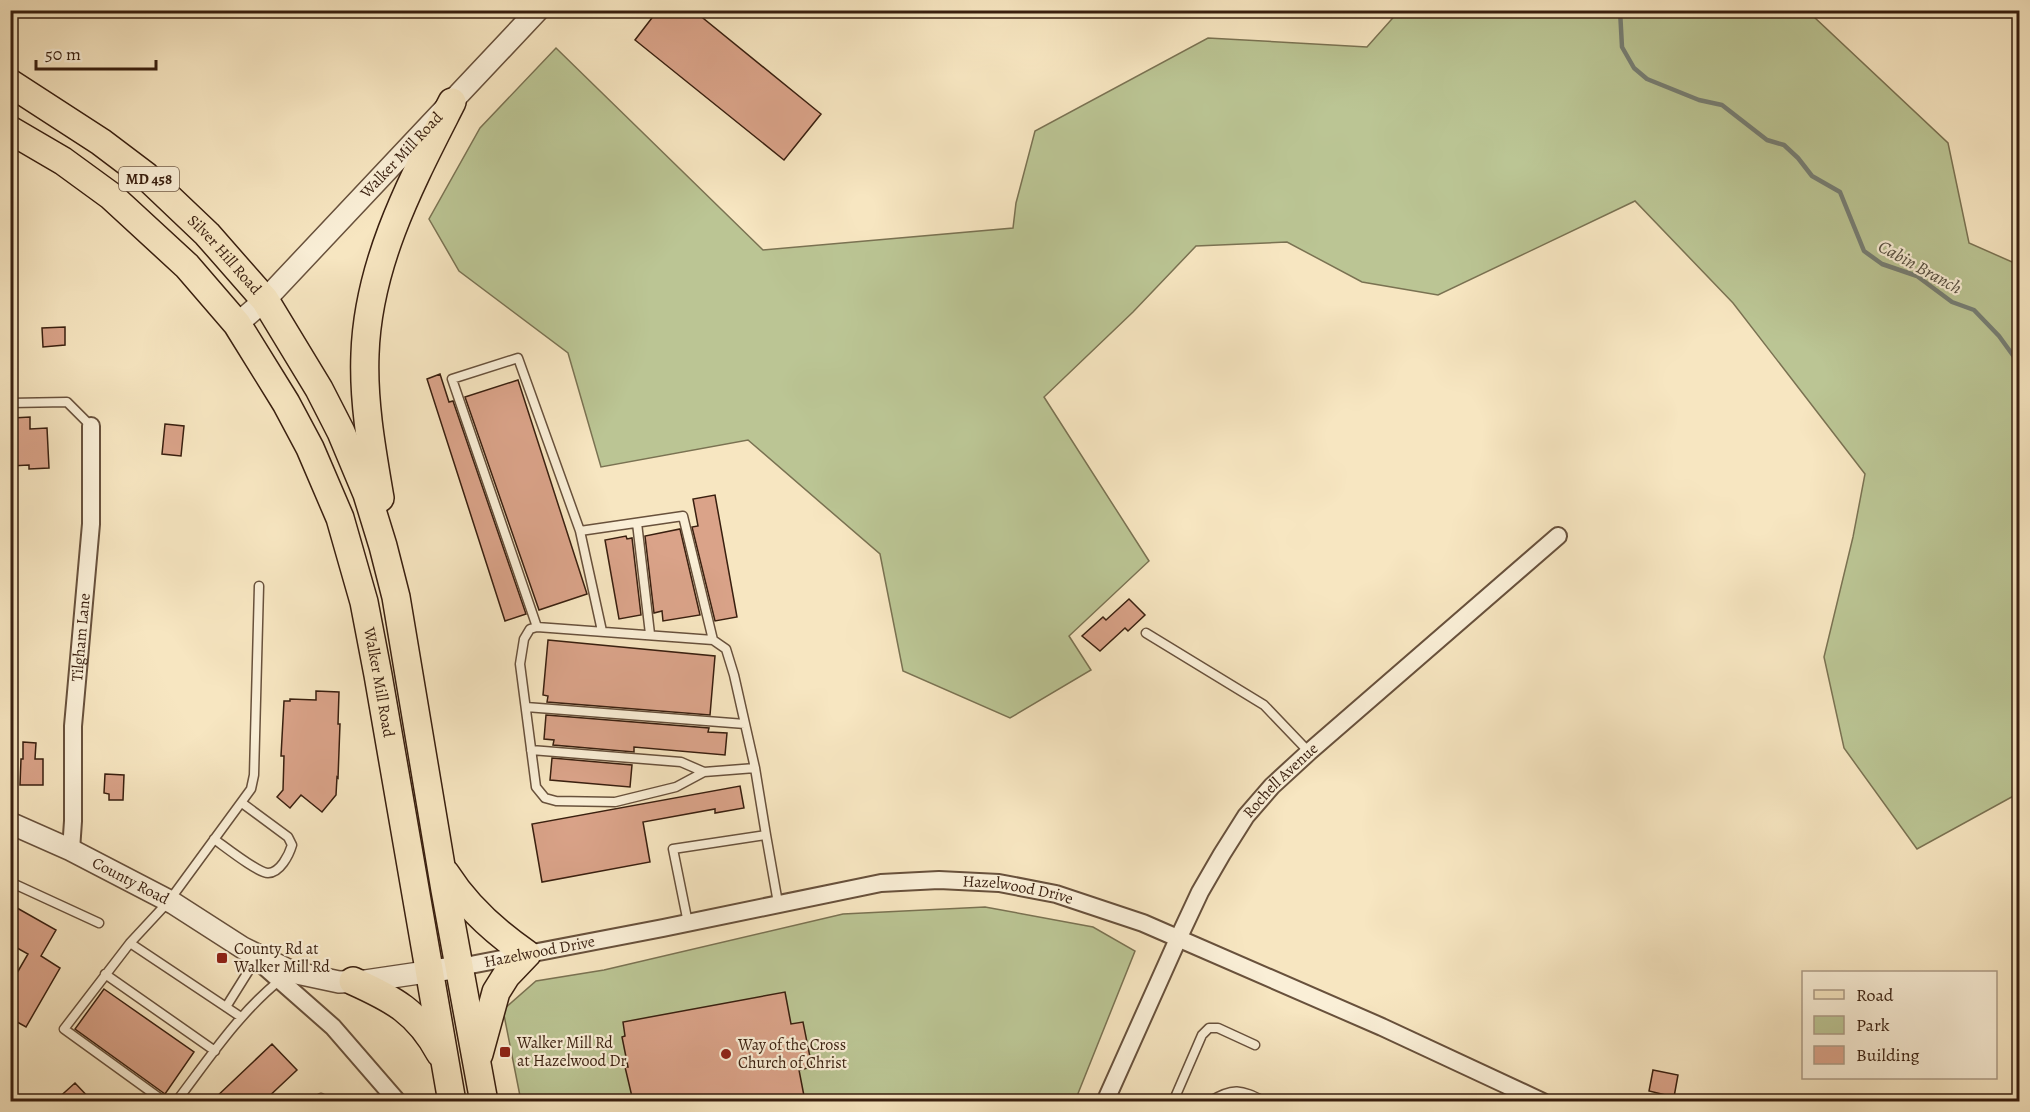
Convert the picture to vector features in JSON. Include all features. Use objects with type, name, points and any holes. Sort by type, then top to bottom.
[{"type":"main road","name":"Silver Hill Road","points":[[10,83],[101,142],[146,176],[207,234],[265,300]]},
{"type":"main road","points":[[396,597],[369,429],[365,353],[374,293],[395,219],[452,102]]},
{"type":"main road","name":"MD 458","points":[[10,130],[63,161],[111,196],[187,266],[237,324]]},
{"type":"main road","name":"Walker Mill Road","points":[[265,300],[319,389],[341,432],[367,494],[383,546],[396,597],[484,1101]]},
{"type":"main road","name":"Walker Mill Road","points":[[237,324],[286,403],[310,448],[340,518],[354,563],[378,675],[452,1101]]},
{"type":"main road","points":[[442,868],[466,902],[496,932],[527,954],[506,976],[496,992],[477,1064]]},
{"type":"main road","points":[[352,981],[388,997],[407,1011],[431,1036],[445,1061]]},
{"type":"street","name":"Walker Mill Road","points":[[237,324],[265,300],[538,10]]},
{"type":"street","name":"Tilgham Lane","points":[[71,850],[73,726],[91,524],[91,426]]},
{"type":"street","name":"Rochell Avenue","points":[[1105,1101],[1178,939],[1211,873],[1246,816],[1272,786],[1309,752],[1558,536]]},
{"type":"street","name":"County Road","points":[[10,823],[71,850],[169,901],[250,954],[333,1028],[398,1101]]},
{"type":"street","name":"Hazelwood Drive","points":[[460,967],[881,883],[969,880],[1019,886],[1056,894],[1123,916],[1382,1027],[1510,1088],[1543,1101]]},
{"type":"street","name":"County Road","points":[[250,954],[292,972],[339,982],[460,967]]},
{"type":"lane","points":[[537,627],[452,379],[518,358],[580,531],[602,631]]},
{"type":"lane","points":[[10,403],[67,402],[91,426]]},
{"type":"lane","points":[[580,531],[683,516],[713,640]]},
{"type":"lane","points":[[636,523],[650,634]]},
{"type":"lane","points":[[165,1101],[64,1029],[130,943],[169,901],[251,789],[255,775],[259,586]]},
{"type":"lane","points":[[755,768],[704,772],[676,787],[615,802],[556,801],[545,798],[536,787],[531,750],[520,664],[524,639],[530,629],[537,627],[713,640],[726,649],[755,768],[778,903]]},
{"type":"lane","points":[[1146,633],[1264,705],[1309,752]]},
{"type":"lane","points":[[526,707],[745,724]]},
{"type":"lane","points":[[531,750],[681,762],[704,772]]},
{"type":"lane","points":[[214,839],[259,870],[268,873],[276,870],[290,853],[292,845],[288,837],[242,804]]},
{"type":"lane","points":[[688,923],[673,849],[766,835]]},
{"type":"lane","points":[[10,882],[99,923]]},
{"type":"lane","points":[[130,943],[241,1017]]},
{"type":"lane","points":[[226,1007],[250,954]]},
{"type":"lane","points":[[105,975],[215,1051]]},
{"type":"lane","points":[[176,1101],[241,1017],[280,980]]},
{"type":"lane","points":[[1173,1101],[1202,1035],[1209,1028],[1218,1028],[1255,1045]]},
{"type":"lane","points":[[1209,1101],[1221,1094],[1241,1090],[1266,1101]]},
{"type":"green space","points":[[1399,11],[1810,11],[1948,143],[1969,243],[2019,265],[2019,793],[1917,849],[1844,748],[1824,657],[1853,537],[1865,474],[1733,303],[1635,201],[1438,295],[1362,282],[1287,242],[1196,246],[1133,312],[1044,397],[1149,561],[1069,636],[1091,670],[1010,718],[903,671],[880,554],[748,440],[601,467],[568,353],[459,271],[429,219],[480,128],[556,48],[763,250],[1013,228],[1016,203],[1035,131],[1208,38],[1367,47]]},
{"type":"green space","points":[[985,907],[1093,927],[1135,951],[1075,1101],[521,1101],[503,1010],[536,981],[604,970],[843,914]]},
{"type":"building","points":[[658,10],[693,10],[821,114],[784,160],[635,40]]},
{"type":"building","points":[[65,327],[65,345],[43,347],[42,328]]},
{"type":"building","points":[[440,374],[449,402],[453,401],[526,614],[505,621],[427,379]]},
{"type":"building","points":[[518,380],[587,594],[539,610],[465,397]]},
{"type":"building","points":[[30,417],[30,429],[47,428],[49,468],[29,469],[29,465],[10,466],[10,429],[14,429],[13,418]]},
{"type":"building","points":[[165,424],[184,426],[181,456],[162,454]]},
{"type":"building","points":[[715,495],[737,617],[715,621],[692,527],[698,526],[693,499]]},
{"type":"building","points":[[680,529],[700,615],[663,621],[662,611],[654,613],[645,536]]},
{"type":"building","points":[[626,536],[627,539],[632,538],[641,615],[619,619],[605,540]]},
{"type":"building","points":[[1129,599],[1145,615],[1128,631],[1125,628],[1100,651],[1082,636],[1103,617],[1106,620]]},
{"type":"building","points":[[548,640],[715,656],[710,715],[547,702],[548,696],[543,695]]},
{"type":"building","points":[[316,691],[339,692],[338,724],[340,724],[336,795],[322,812],[301,795],[290,808],[277,797],[283,790],[284,756],[281,756],[284,701],[290,701],[290,699],[316,700]]},
{"type":"building","points":[[546,715],[709,728],[708,732],[727,733],[725,755],[634,747],[634,752],[553,745],[554,740],[544,739]]},
{"type":"building","points":[[23,742],[36,743],[35,759],[43,759],[43,785],[20,785]]},
{"type":"building","points":[[552,758],[632,765],[630,787],[550,780]]},
{"type":"building","points":[[105,774],[124,775],[123,800],[109,800],[109,794],[104,793]]},
{"type":"building","points":[[740,786],[744,808],[715,813],[715,809],[643,822],[650,862],[542,882],[532,824]]},
{"type":"building","points":[[10,904],[56,930],[41,956],[60,968],[26,1027],[10,1018],[10,985],[28,954],[10,944]]},
{"type":"building","points":[[104,989],[194,1052],[165,1094],[75,1029]]},
{"type":"building","points":[[785,992],[791,1024],[803,1022],[812,1067],[799,1070],[805,1101],[633,1101],[625,1067],[628,1067],[622,1037],[625,1036],[623,1022]]},
{"type":"building","points":[[272,1044],[297,1070],[264,1101],[212,1101]]},
{"type":"building","points":[[1653,1070],[1678,1075],[1674,1097],[1649,1091]]},
{"type":"building","points":[[75,1083],[92,1101],[55,1101]]},
{"type":"waterway","name":"Cabin Branch","points":[[1620,10],[1622,47],[1634,68],[1647,79],[1699,100],[1722,105],[1767,140],[1784,145],[1812,176],[1840,192],[1864,251],[1882,264],[1917,276],[1952,302],[1974,310],[1999,336],[2020,365]]},
{"type":"place","name":"County Rd at Walker Mill Rd","points":[[222,958]]},
{"type":"place","name":"Walker Mill Rd at Hazelwood Dr","points":[[505,1052]]},
{"type":"place","name":"Way of the Cross Church of Christ","points":[[726,1054]]}]
